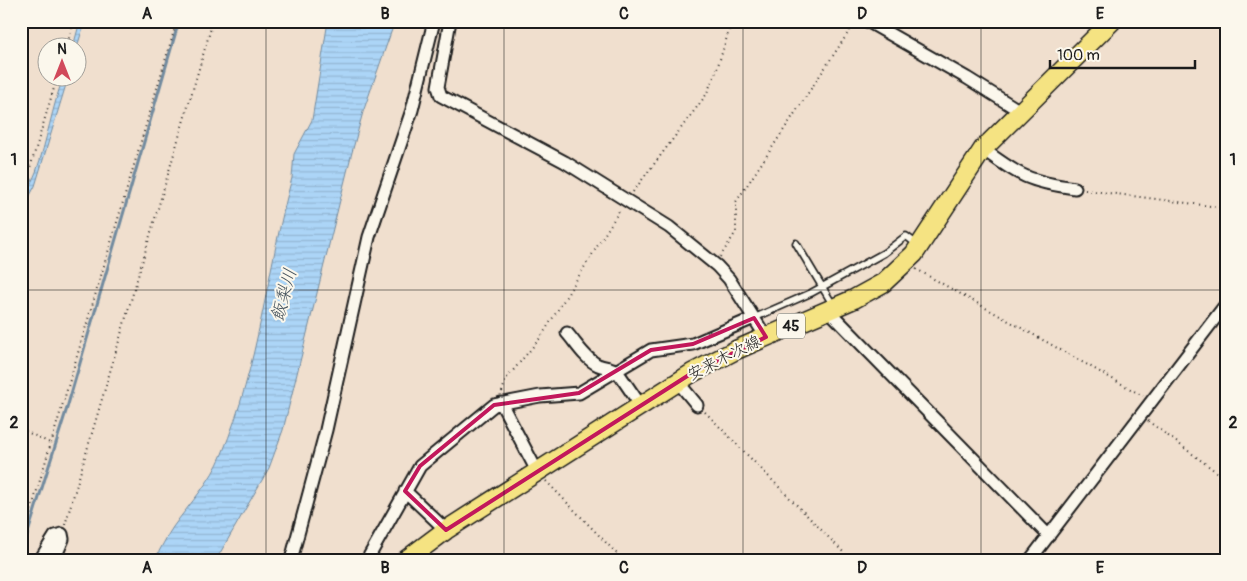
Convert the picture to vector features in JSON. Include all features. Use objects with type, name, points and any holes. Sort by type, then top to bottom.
[{"type":"main road","name":"安来木次線","points":[[406,560],[446,530],[678,382],[736,350],[872,291],[906,264],[920,246],[962,178],[983,149],[1112,21]]},
{"type":"street","points":[[291,560],[326,430],[369,237],[412,110],[434,21]]},
{"type":"street","points":[[450,21],[438,87],[441,96],[565,162],[669,227],[717,266],[729,279],[766,337]]},
{"type":"street","points":[[867,21],[967,78],[1020,112]]},
{"type":"street","points":[[983,149],[1020,175],[1042,183],[1075,188]]},
{"type":"street","points":[[1030,560],[1226,304]]},
{"type":"street","points":[[831,309],[1049,536]]},
{"type":"street","points":[[366,560],[420,466],[494,406],[540,396],[579,393],[651,350],[693,344],[754,318]]},
{"type":"street","points":[[567,333],[598,364],[611,367],[617,371],[641,406]]},
{"type":"street","points":[[678,382],[697,405]]},
{"type":"street","points":[[501,403],[538,473]]},
{"type":"street","points":[[405,491],[446,530]]},
{"type":"street","points":[[40,560],[55,536],[62,534],[63,539],[54,560]]},
{"type":"lane","points":[[754,318],[822,287],[884,253],[906,236],[920,246]]},
{"type":"lane","points":[[796,242],[822,287],[831,309]]},
{"type":"path","points":[[69,38],[74,21]]},
{"type":"path","points":[[21,544],[177,21]]},
{"type":"path","points":[[62,534],[213,21]]},
{"type":"path","points":[[501,403],[504,383],[542,337],[626,200],[706,95],[716,72],[732,21]]},
{"type":"path","points":[[717,266],[721,255],[736,232],[736,202],[856,21]]},
{"type":"path","points":[[21,190],[30,168],[54,88]]},
{"type":"path","points":[[1075,188],[1226,208]]},
{"type":"path","points":[[906,264],[1144,398]]},
{"type":"path","points":[[697,405],[851,560]]},
{"type":"path","points":[[1140,415],[1226,479]]},
{"type":"path","points":[[21,429],[52,444]]},
{"type":"path","points":[[538,473],[623,560]]},
{"type":"highlighted area","points":[[754,318],[766,337],[692,373],[446,530],[405,491],[420,466],[494,405],[579,393],[651,350],[693,344]]},
{"type":"water","points":[[80,21],[85,21],[80,38],[75,38]]},
{"type":"water","name":"飯梨川","points":[[328,21],[395,21],[363,112],[283,430],[269,468],[216,560],[154,560],[173,527],[212,474],[235,421],[254,352],[283,212],[292,178],[294,154],[312,120]]},
{"type":"water","points":[[60,88],[65,88],[35,186],[21,212],[24,197],[40,160]]},
{"type":"waterway","points":[[21,555],[67,408],[179,21]]}]
